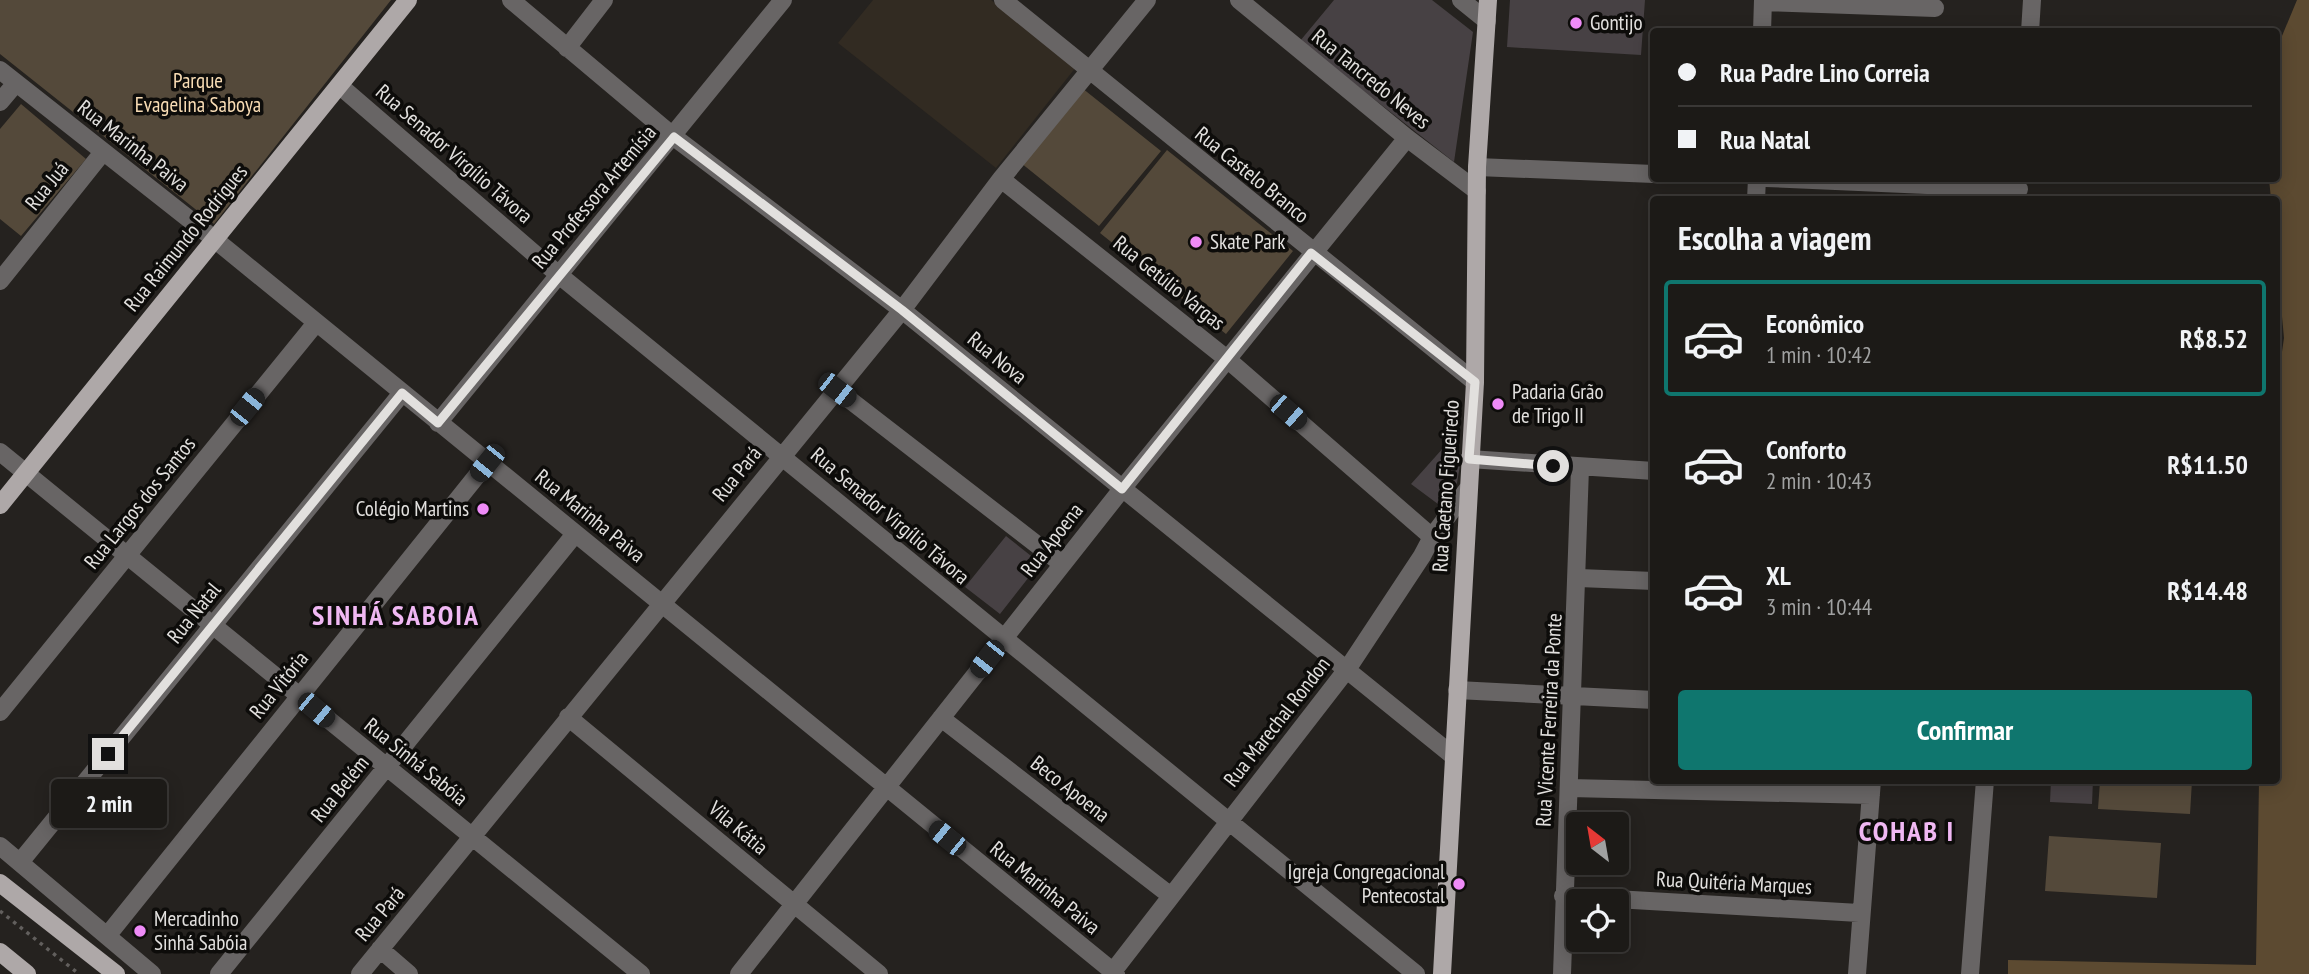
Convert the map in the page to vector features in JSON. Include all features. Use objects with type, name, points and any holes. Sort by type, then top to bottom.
[{"type":"main road","name":"Rua Raimundo Rodrigues","points":[[0,505],[213,238],[408,0]]},
{"type":"main road","name":"Rua Caetano Figueiredo","points":[[1442,974],[1452,755],[1475,382],[1476,167],[1488,0]]},
{"type":"main road","points":[[0,884],[112,973]]},
{"type":"main road","points":[[0,951],[27,974]]},
{"type":"street","name":"Rua Nova","points":[[511,0],[674,137],[902,310],[1348,668],[1452,755]]},
{"type":"street","points":[[567,48],[604,0]]},
{"type":"street","name":"Rua Professora Artemísia","points":[[438,423],[674,137],[783,0]]},
{"type":"street","name":"Rua Castelo Branco","points":[[1003,0],[1311,253],[1475,382]]},
{"type":"street","name":"Rua Pará","points":[[360,974],[902,310],[1001,179],[1147,0]]},
{"type":"street","name":"Rua Tancredo Neves","points":[[1239,0],[1407,138],[1477,191]]},
{"type":"street","points":[[1461,0],[1487,21]]},
{"type":"street","points":[[2030,28],[2032,0]]},
{"type":"street","points":[[1762,28],[1763,1],[1935,8]]},
{"type":"street","name":"Rua Marinha Paiva","points":[[0,70],[213,238],[1113,973]]},
{"type":"street","points":[[0,102],[16,83]]},
{"type":"street","name":"Rua Senador Virgílio Távora","points":[[340,86],[558,275],[1003,639],[1230,819],[1416,974]]},
{"type":"street","name":"Rua Apoena","points":[[739,974],[1062,564],[1311,253],[1407,138]]},
{"type":"street","name":"Rua Juá","points":[[0,281],[103,152]]},
{"type":"street","points":[[1476,167],[1650,174]]},
{"type":"street","name":"Rua Getúlio Vargas","points":[[1001,179],[1227,359],[1432,537]]},
{"type":"street","points":[[1858,182],[2019,189]]},
{"type":"street","name":"Rua Largos dos Santos","points":[[0,712],[316,323]]},
{"type":"street","points":[[837,390],[1062,564]]},
{"type":"street","name":"Rua Natal","points":[[21,861],[402,393]]},
{"type":"street","name":"Rua Sinhá Sabóia","points":[[0,452],[641,974]]},
{"type":"street","points":[[1469,459],[1650,471]]},
{"type":"street","name":"Rua Vitória","points":[[107,936],[487,463]]},
{"type":"street","name":"Rua Vicente Ferreira da Ponte","points":[[1562,974],[1580,468]]},
{"type":"street","name":"Rua Marechal Rondon","points":[[1113,973],[1348,668],[1432,537],[1467,490]]},
{"type":"street","name":"Rua Belém","points":[[219,974],[575,534]]},
{"type":"street","points":[[1578,578],[1650,581]]},
{"type":"street","points":[[1457,690],[1650,700]]},
{"type":"street","name":"Vila Kátia","points":[[568,717],[879,974]]},
{"type":"street","name":"Beco Apoena","points":[[941,718],[1171,896]]},
{"type":"street","points":[[1970,974],[1985,784]]},
{"type":"street","points":[[1570,788],[1871,788],[1859,913],[1857,974]]},
{"type":"street","points":[[0,846],[152,974]]},
{"type":"street","name":"Rua Quitéria Marques","points":[[1563,896],[1859,913]]},
{"type":"street","points":[[380,949],[409,974]]},
{"type":"path","points":[[0,911],[79,974]]},
{"type":"shaded area","points":[[873,0],[991,0],[1076,67],[996,168],[838,43]]},
{"type":"shaded area","points":[[2297,0],[2309,0],[2309,974],[2008,974],[2008,960],[2256,965],[2259,784],[2280,784],[2280,365],[2284,338],[2280,295],[2280,196],[2271,196],[2269,182],[2280,182],[2280,41]]},
{"type":"green space","name":"Parque Evagelina Saboya","points":[[0,0],[391,0],[214,224],[0,54]]},
{"type":"green space","points":[[1082,88],[1161,151],[1099,226],[1021,163]]},
{"type":"green space","points":[[21,104],[86,159],[21,236],[0,219],[0,129]]},
{"type":"green space","name":"Skate Park","points":[[1167,150],[1293,251],[1226,334],[1100,233]]},
{"type":"green space","points":[[2100,784],[2192,784],[2190,814],[2098,809]]},
{"type":"green space","points":[[2049,836],[2161,843],[2157,898],[2045,891]]},
{"type":"building","points":[[1334,0],[1432,0],[1473,32],[1454,162],[1300,41]]},
{"type":"building","name":"Gontijo","points":[[1510,0],[1645,0],[1641,55],[1507,47]]},
{"type":"building","points":[[1444,447],[1461,459],[1454,501],[1446,510],[1411,484]]},
{"type":"building","points":[[1006,536],[1040,563],[1000,614],[965,587]]},
{"type":"building","points":[[2051,784],[2093,784],[2092,804],[2050,802]]},
{"type":"place","name":"Gontijo","points":[[1576,23]]},
{"type":"place","name":"Skate Park","points":[[1196,242]]},
{"type":"place","name":"Padaria Grão de Trigo II","points":[[1498,404]]},
{"type":"place","name":"Colégio Martins","points":[[483,509]]},
{"type":"place","name":"Igreja Congregacional Pentecostal","points":[[1459,884]]},
{"type":"place","name":"Mercadinho Sinhá Sabóia","points":[[140,931]]},
{"type":"district","name":"SINHÁ SABOIA","points":[[396,615]]},
{"type":"district","name":"COHAB I","points":[[1907,831]]},
{"type":"route","points":[[108,754],[402,393],[438,423],[674,137],[902,310],[1122,489],[1311,253],[1475,382],[1469,459],[1553,466]]}]
